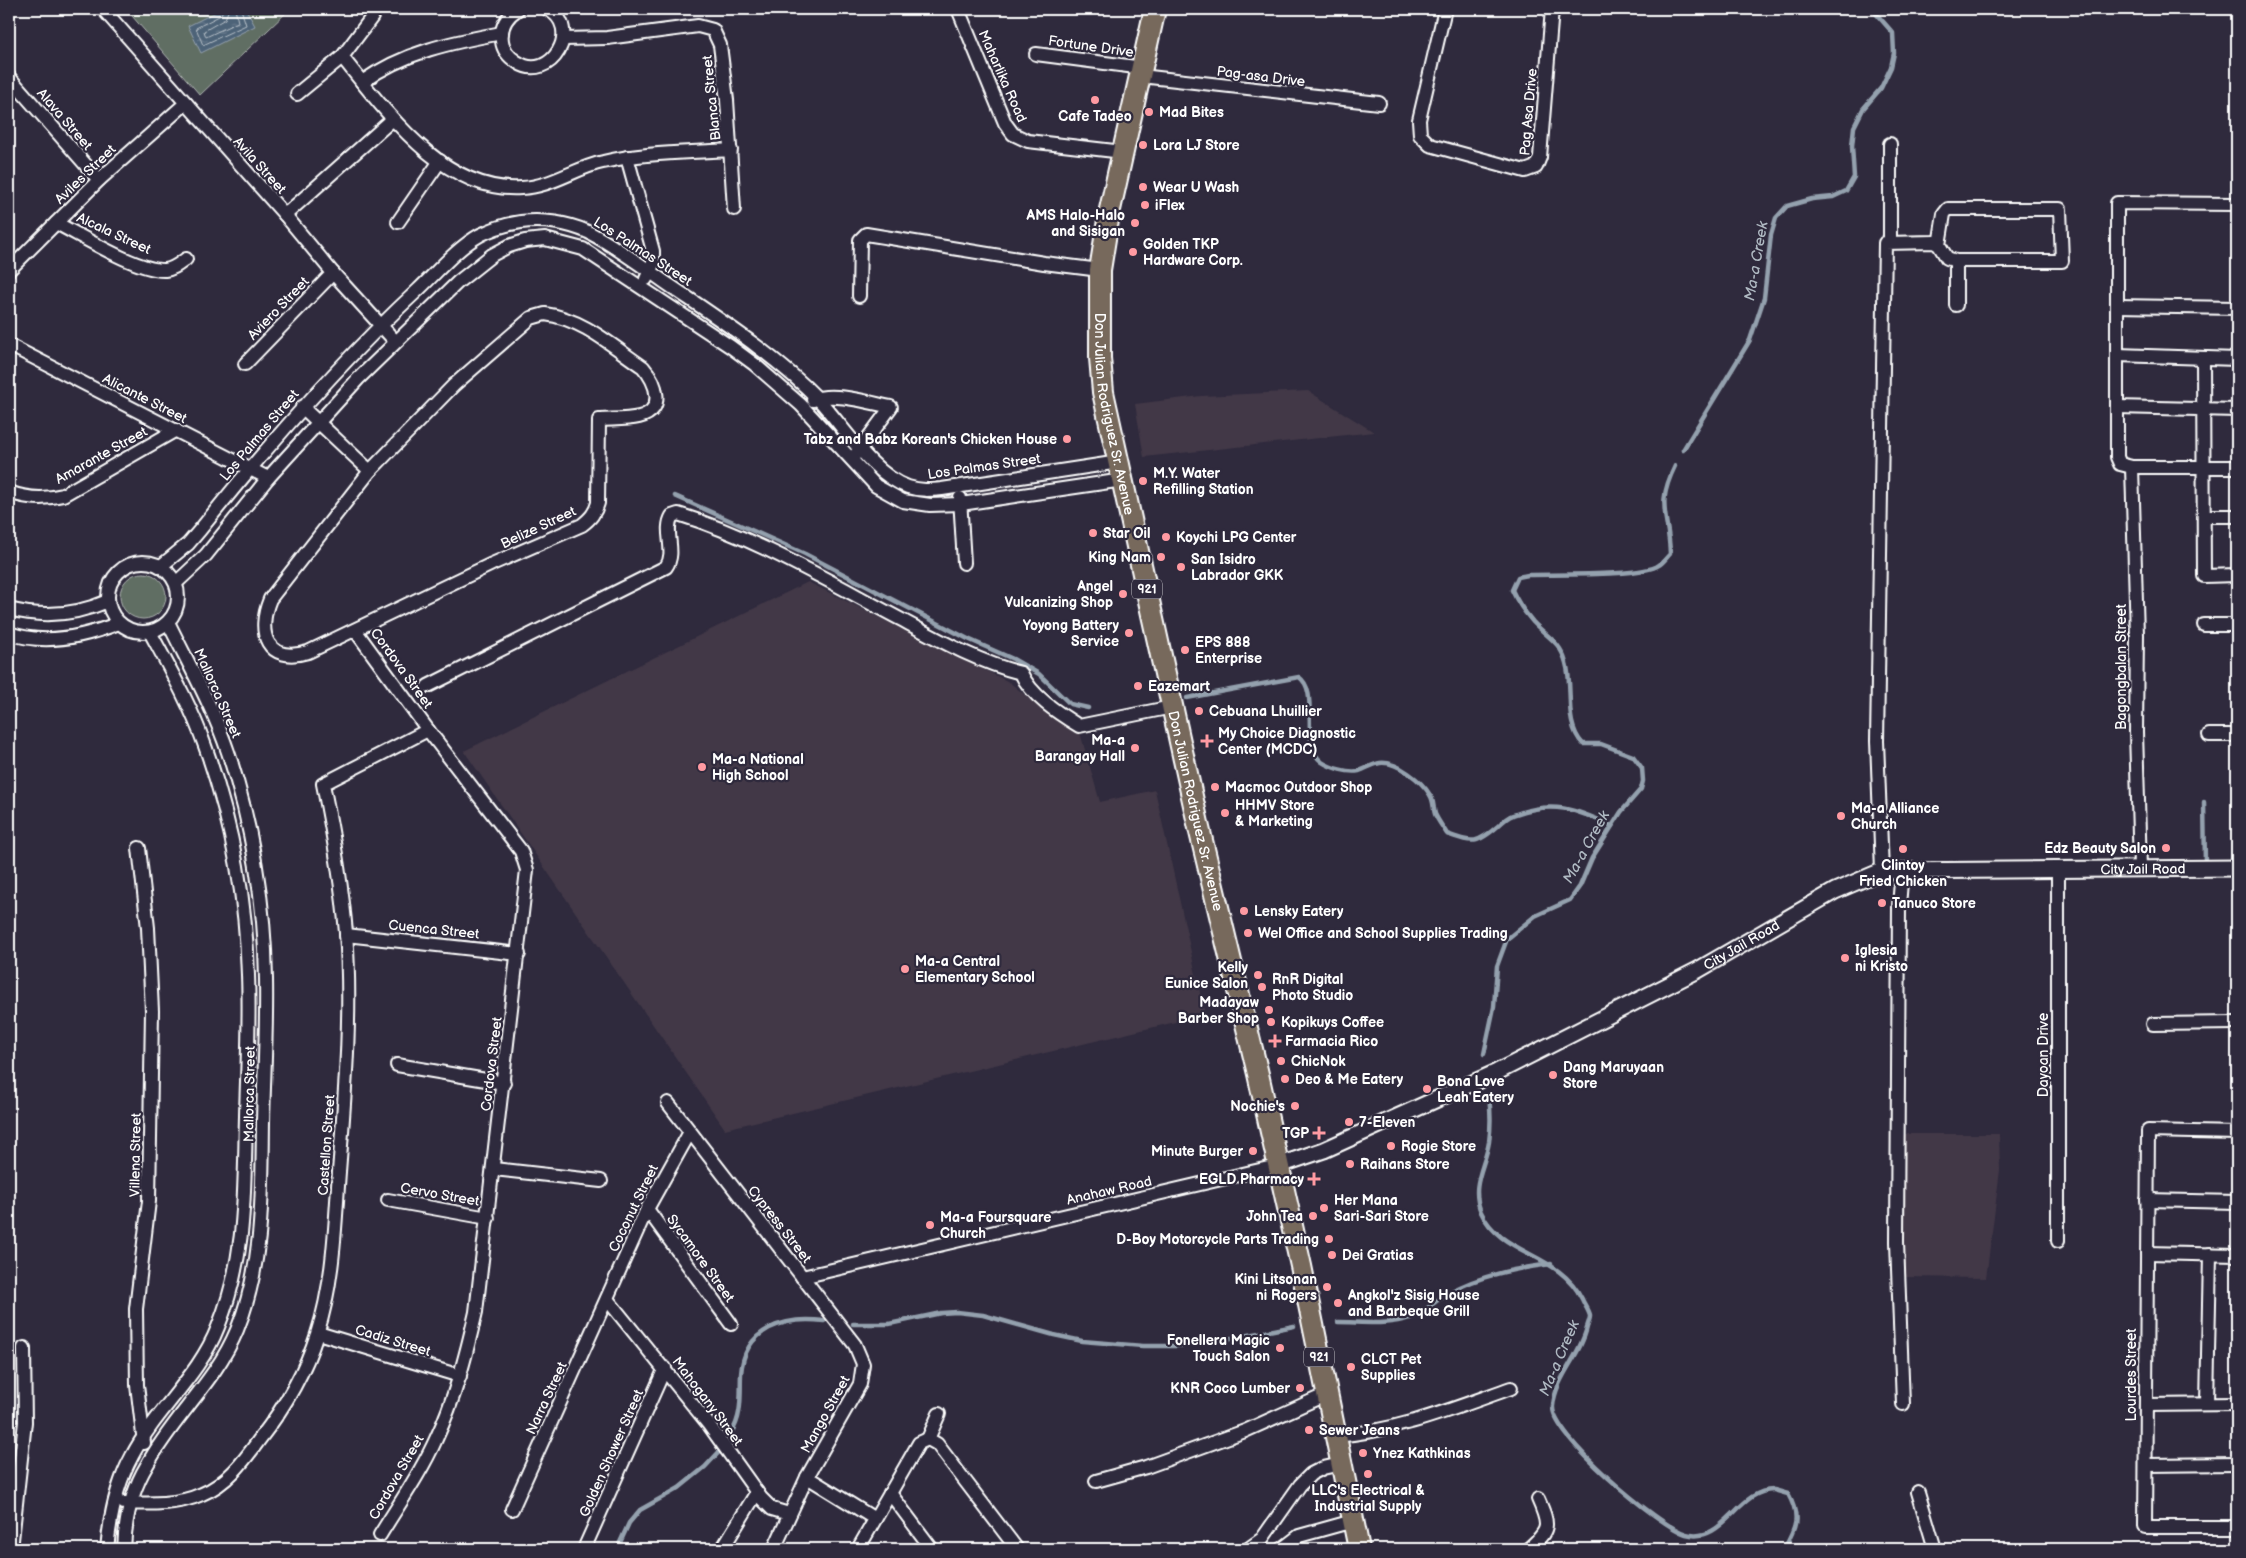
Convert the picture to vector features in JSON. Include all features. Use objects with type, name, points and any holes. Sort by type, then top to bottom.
[{"type":"main road","name":"Don Julian Rodriguez Sr. Avenue","points":[[1155,9],[1109,214],[1100,270],[1100,358],[1104,392],[1172,707],[1277,1166],[1359,1549]]},
{"type":"street","name":"Avila Street","points":[[103,9],[395,341]]},
{"type":"street","points":[[518,9],[508,18],[502,33],[502,43],[506,52],[520,64],[530,67],[549,63],[561,48],[564,39],[563,28],[558,18],[547,9]]},
{"type":"street","name":"Maharlika Road","points":[[958,9],[1005,123],[1013,134],[1028,141],[1123,152]]},
{"type":"street","name":"Pag Asa Drive","points":[[1445,9],[1419,120],[1420,135],[1430,145],[1518,170],[1532,170],[1536,167],[1541,150],[1552,9]]},
{"type":"street","points":[[297,94],[342,57],[374,12]]},
{"type":"street","name":"Blanca Street","points":[[342,57],[393,119],[440,161],[460,174],[481,183],[520,188],[539,186],[602,162],[626,157],[731,150],[720,45],[714,30],[698,26],[607,38],[564,39]]},
{"type":"street","points":[[362,82],[380,69],[424,51],[449,43],[502,33]]},
{"type":"street","name":"Fortune Drive","points":[[1036,54],[1142,72]]},
{"type":"street","name":"Pag-asa Drive","points":[[1142,72],[1379,103]]},
{"type":"street","name":"Alava Street","points":[[9,77],[99,180]]},
{"type":"street","name":"Aviles Street","points":[[9,270],[99,180],[186,103]]},
{"type":"street","points":[[285,216],[393,119]]},
{"type":"street","points":[[1890,144],[1890,242]]},
{"type":"street","points":[[731,150],[734,209]]},
{"type":"street","points":[[626,157],[653,251],[654,264],[651,273],[642,287]]},
{"type":"street","points":[[398,222],[440,161]]},
{"type":"street","points":[[2237,204],[2118,203],[2117,306],[2118,461],[2120,464],[2132,467],[2237,466]]},
{"type":"street","points":[[1882,871],[1878,721],[1885,244],[1890,242],[1934,242],[1939,245],[1947,258],[1956,260],[2062,261],[2060,209],[1948,209],[1944,214],[1939,245]]},
{"type":"street","name":"Los Palmas Street","points":[[162,566],[200,530],[302,407],[381,324],[460,250],[479,236],[499,227],[522,222],[544,221],[565,224],[587,232],[651,273],[742,336],[817,398],[886,475],[907,487],[929,490],[960,487],[1072,468],[1121,471]]},
{"type":"street","name":"Alcala Street","points":[[56,223],[133,262],[158,269],[174,268],[186,259]]},
{"type":"street","points":[[859,296],[860,240],[866,234],[1044,263],[1100,270]]},
{"type":"street","points":[[176,583],[216,543],[268,478],[317,422],[395,341],[479,264],[508,246],[525,241],[545,239],[583,249],[754,364],[802,405],[876,486],[903,501],[930,505],[961,504],[1075,487],[1121,471]]},
{"type":"street","points":[[1956,260],[1956,305]]},
{"type":"street","name":"Aviero Street","points":[[245,364],[333,272]]},
{"type":"street","points":[[2117,306],[2237,308]]},
{"type":"street","name":"Belize Street","points":[[545,314],[562,316],[582,325],[642,367],[650,376],[658,393],[656,401],[648,414],[639,417],[599,420],[598,503],[595,512],[589,519],[582,525],[492,564],[355,630],[308,652],[286,655],[276,651],[269,644],[263,622],[270,599],[278,586],[370,471],[454,384],[531,318],[545,314]]},
{"type":"street","name":"Alicante Street","points":[[9,345],[268,478]]},
{"type":"street","points":[[2117,355],[2237,359]]},
{"type":"street","points":[[2203,358],[2204,576],[2237,576]]},
{"type":"street","points":[[802,405],[817,398],[839,398],[891,407],[851,460]]},
{"type":"street","points":[[302,407],[370,471]]},
{"type":"street","points":[[2117,407],[2237,410]]},
{"type":"street","name":"Amarante Street","points":[[9,492],[34,499],[62,495],[176,430]]},
{"type":"street","name":"Bagongbalan Street","points":[[2132,467],[2137,636],[2136,732],[2140,868]]},
{"type":"street","points":[[1072,468],[1075,487]]},
{"type":"street","points":[[1044,473],[1047,491]]},
{"type":"street","points":[[960,487],[964,563]]},
{"type":"street","points":[[428,686],[666,567],[670,555],[669,522],[672,516],[678,514],[792,562],[964,652],[996,666],[1021,673],[1026,684],[1050,706],[1079,726],[1172,707]]},
{"type":"street","points":[[2204,516],[2237,516]]},
{"type":"street","points":[[140,561],[151,562],[162,566],[170,573],[176,583],[179,591],[177,608],[168,622],[150,632],[128,629],[119,623],[111,613],[108,590],[112,580],[124,568],[140,561]]},
{"type":"street","points":[[9,609],[43,614],[65,614],[89,609],[108,601]]},
{"type":"street","name":"Mallorca Street","points":[[124,1549],[131,1504],[148,1462],[208,1381],[236,1333],[245,1309],[258,1251],[262,1190],[266,980],[262,918],[255,869],[244,810],[228,751],[209,704],[168,622]]},
{"type":"street","points":[[9,633],[32,638],[53,639],[94,633],[119,623]]},
{"type":"street","points":[[2204,624],[2237,625]]},
{"type":"street","name":"Cordova Street","points":[[355,630],[428,730],[522,851],[525,860],[527,882],[476,1312],[460,1376],[437,1438],[426,1461],[380,1535]]},
{"type":"street","name":"Mallorca Street","points":[[107,1549],[113,1503],[125,1471],[143,1438],[183,1386],[217,1331],[233,1285],[244,1214],[249,1011],[243,905],[238,872],[223,806],[205,745],[195,720],[150,632]]},
{"type":"street","name":"Castellon Street","points":[[113,1503],[166,1503],[202,1494],[218,1486],[236,1470],[284,1404],[307,1361],[318,1333],[332,1253],[346,1070],[346,934],[334,842],[323,784],[428,730]]},
{"type":"street","points":[[2208,735],[2237,735]]},
{"type":"street","name":"Villena Street","points":[[139,848],[148,928],[152,1011],[149,1201],[136,1310],[136,1384],[148,1462]]},
{"type":"street","name":"City Jail Road","points":[[1277,1166],[1324,1150],[1497,1072],[1698,970],[1835,891],[1882,871],[2237,868]]},
{"type":"street","name":"Dayoan Drive","points":[[2058,869],[2058,1241]]},
{"type":"street","points":[[1902,870],[1899,906],[1897,1180],[1903,1404]]},
{"type":"street","name":"Cuenca Street","points":[[346,934],[519,954]]},
{"type":"street","points":[[2153,1024],[2237,1023]]},
{"type":"street","points":[[397,1065],[504,1083]]},
{"type":"street","name":"Cypress Street","points":[[668,1103],[855,1345],[863,1364]]},
{"type":"street","name":"Lourdes Street","points":[[2237,1133],[2148,1130],[2145,1527],[2237,1527]]},
{"type":"street","name":"Coconut Street","points":[[607,1299],[647,1209],[690,1132]]},
{"type":"street","name":"Anahaw Road","points":[[802,1277],[1277,1166]]},
{"type":"street","points":[[494,1169],[601,1181]]},
{"type":"street","name":"Cervo Street","points":[[388,1200],[488,1218]]},
{"type":"street","points":[[2148,1200],[2237,1202]]},
{"type":"street","name":"Sycamore Street","points":[[647,1209],[731,1324]]},
{"type":"street","points":[[2147,1253],[2237,1255]]},
{"type":"street","points":[[2208,1404],[2210,1254]]},
{"type":"street","name":"Mahogany Street","points":[[607,1299],[709,1424],[757,1492],[772,1508],[789,1514]]},
{"type":"street","name":"Narra Street","points":[[512,1509],[607,1299]]},
{"type":"street","name":"Cadiz Street","points":[[318,1333],[460,1376]]},
{"type":"street","points":[[11,1549],[25,1422],[24,1348]]},
{"type":"street","name":"Mango Street","points":[[774,1549],[806,1477],[860,1384],[863,1364]]},
{"type":"street","name":"Golden Shower Street","points":[[584,1549],[665,1368]]},
{"type":"street","points":[[1335,1436],[1364,1434],[1396,1427],[1511,1388]]},
{"type":"street","points":[[1096,1481],[1146,1466],[1245,1431],[1327,1394]]},
{"type":"street","points":[[2146,1405],[2237,1404]]},
{"type":"street","points":[[858,1549],[919,1443],[928,1439],[939,1414]]},
{"type":"street","points":[[928,1439],[937,1444],[1017,1549]]},
{"type":"street","points":[[1248,1549],[1262,1539],[1300,1485],[1311,1474],[1323,1468],[1341,1464]]},
{"type":"street","points":[[2146,1465],[2237,1464]]},
{"type":"street","points":[[806,1477],[875,1520]]},
{"type":"street","points":[[724,1546],[757,1492]]},
{"type":"street","points":[[1918,1492],[1936,1549]]},
{"type":"street","points":[[890,1493],[932,1549]]},
{"type":"street","points":[[1528,1549],[1542,1536],[1547,1526],[1547,1520],[1538,1499]]},
{"type":"street","points":[[1282,1549],[1299,1536],[1353,1521]]},
{"type":"shaded area","points":[[1308,391],[1374,432],[1144,457],[1135,404],[1201,396]]},
{"type":"shaded area","name":"Ma-a Central Elementary School","points":[[808,582],[1009,682],[1053,718],[1079,729],[1100,802],[1155,790],[1205,1015],[725,1129],[464,751]]},
{"type":"shaded area","points":[[1903,1134],[1999,1134],[2000,1170],[1986,1278],[1903,1277]]},
{"type":"green space","points":[[126,9],[290,9],[200,95]]},
{"type":"green space","points":[[143,573],[156,577],[162,583],[166,596],[162,609],[156,615],[143,619],[130,615],[124,609],[120,596],[124,583],[130,577]]},
{"type":"water","points":[[222,9],[246,9],[255,26],[201,53],[188,26]]},
{"type":"waterway","name":"Ma-a Creek","points":[[1683,450],[1750,340],[1764,298],[1771,235],[1776,218],[1787,206],[1812,199],[1833,197],[1846,191],[1854,177],[1852,146],[1854,127],[1863,109],[1881,88],[1891,67],[1894,53],[1893,33],[1872,9]]},
{"type":"waterway","name":"Ma-a Creek","points":[[1484,1054],[1494,1007],[1497,966],[1507,939],[1535,916],[1570,900],[1580,886],[1592,858],[1621,812],[1641,789],[1643,781],[1642,768],[1633,756],[1601,744],[1583,744],[1577,736],[1571,716],[1568,673],[1560,649],[1527,615],[1512,590],[1518,577],[1528,575],[1617,573],[1650,569],[1660,564],[1670,554],[1664,501],[1669,480],[1675,466]]},
{"type":"waterway","points":[[675,496],[805,554],[968,639],[1013,659],[1039,674],[1070,704],[1088,708]]},
{"type":"waterway","points":[[1187,698],[1299,677],[1305,684],[1309,694],[1311,743],[1315,754],[1322,762],[1345,771],[1359,771],[1380,763],[1394,765],[1415,778],[1426,790],[1432,799],[1435,814],[1447,834],[1463,839],[1474,840],[1484,837],[1511,816],[1527,810],[1540,808],[1552,807],[1575,811],[1612,826]]},
{"type":"waterway","points":[[2204,802],[2205,863]]},
{"type":"waterway","name":"Ma-a Creek","points":[[1489,1097],[1489,1142],[1479,1176],[1477,1193],[1481,1212],[1490,1226],[1502,1238],[1545,1262],[1572,1284],[1590,1316],[1584,1337],[1558,1386],[1553,1406],[1557,1419],[1569,1437],[1608,1478],[1653,1515],[1686,1534],[1699,1535],[1711,1532],[1740,1506],[1761,1492],[1774,1490],[1788,1494],[1796,1516],[1792,1535],[1784,1549]]},
{"type":"waterway","points":[[1338,1322],[1384,1323],[1402,1320],[1415,1316],[1448,1293],[1485,1277],[1551,1264]]},
{"type":"waterway","points":[[853,1324],[889,1324],[941,1313],[957,1312],[983,1315],[1082,1341],[1143,1346],[1177,1346],[1239,1337],[1294,1326]]},
{"type":"waterway","points":[[731,1433],[739,1412],[741,1374],[744,1358],[758,1336],[769,1328],[781,1323],[809,1320],[824,1321]]},
{"type":"waterway","points":[[617,1549],[629,1523],[640,1510],[679,1488],[705,1467],[719,1452]]},
{"type":"place","name":"Cafe Tadeo","points":[[1095,100]]},
{"type":"place","name":"Mad Bites","points":[[1149,112]]},
{"type":"place","name":"Lora LJ Store","points":[[1143,145]]},
{"type":"place","name":"Wear U Wash","points":[[1143,187]]},
{"type":"place","name":"iFlex","points":[[1145,205]]},
{"type":"place","name":"AMS Halo-Halo and Sisigan","points":[[1135,223]]},
{"type":"place","name":"Golden TKP Hardware Corp.","points":[[1133,252]]},
{"type":"place","name":"Tabz and Babz Korean's Chicken House","points":[[1067,439]]},
{"type":"place","name":"M.Y. Water Refilling Station","points":[[1143,481]]},
{"type":"place","name":"Star Oil","points":[[1093,533]]},
{"type":"place","name":"Koychi LPG Center","points":[[1166,537]]},
{"type":"place","name":"King Nam","points":[[1161,557]]},
{"type":"place","name":"San Isidro Labrador GKK","points":[[1181,567]]},
{"type":"place","name":"Angel Vulcanizing Shop","points":[[1123,594]]},
{"type":"place","name":"Yoyong Battery Service","points":[[1129,633]]},
{"type":"place","name":"EPS 888 Enterprise","points":[[1185,650]]},
{"type":"place","name":"Eazemart","points":[[1138,686]]},
{"type":"place","name":"Cebuana Lhuillier","points":[[1199,711]]},
{"type":"place","name":"My Choice Diagnostic Center (MCDC)","points":[[1207,741]]},
{"type":"place","name":"Ma-a Barangay Hall","points":[[1135,748]]},
{"type":"place","name":"Ma-a National High School","points":[[702,767]]},
{"type":"place","name":"Macmoc Outdoor Shop","points":[[1215,787]]},
{"type":"place","name":"HHMV Store & Marketing","points":[[1225,813]]},
{"type":"place","name":"Ma-a Alliance Church","points":[[1841,816]]},
{"type":"place","name":"Edz Beauty Salon","points":[[2166,848]]},
{"type":"place","name":"Clintoy Fried Chicken","points":[[1903,849]]},
{"type":"place","name":"Tanuco Store","points":[[1882,903]]},
{"type":"place","name":"Lensky Eatery","points":[[1244,911]]},
{"type":"place","name":"Wel Office and School Supplies Trading","points":[[1248,933]]},
{"type":"place","name":"Iglesia ni Kristo","points":[[1845,958]]},
{"type":"place","name":"Ma-a Central Elementary School","points":[[905,969]]},
{"type":"place","name":"Kelly Eunice Salon","points":[[1258,975]]},
{"type":"place","name":"RnR Digital Photo Studio","points":[[1262,987]]},
{"type":"place","name":"Madayaw Barber Shop","points":[[1269,1010]]},
{"type":"place","name":"Kopikuys Coffee","points":[[1271,1022]]},
{"type":"place","name":"Farmacia Rico","points":[[1275,1041]]},
{"type":"place","name":"ChicNok","points":[[1281,1061]]},
{"type":"place","name":"Dang Maruyaan Store","points":[[1553,1075]]},
{"type":"place","name":"Deo & Me Eatery","points":[[1285,1079]]},
{"type":"place","name":"Bona Love Leah Eatery","points":[[1427,1089]]},
{"type":"place","name":"Nochie's","points":[[1295,1106]]},
{"type":"place","name":"7-Eleven","points":[[1349,1122]]},
{"type":"place","name":"TGP","points":[[1319,1133]]},
{"type":"place","name":"Rogie Store","points":[[1391,1146]]},
{"type":"place","name":"Minute Burger","points":[[1253,1151]]},
{"type":"place","name":"Raihans Store","points":[[1350,1164]]},
{"type":"place","name":"EGLD Pharmacy","points":[[1314,1179]]},
{"type":"place","name":"Her Mana Sari-Sari Store","points":[[1324,1208]]},
{"type":"place","name":"John Tea","points":[[1313,1216]]},
{"type":"place","name":"Ma-a Foursquare Church","points":[[930,1225]]},
{"type":"place","name":"D-Boy Motorcycle Parts Trading","points":[[1329,1239]]},
{"type":"place","name":"Dei Gratias","points":[[1332,1255]]},
{"type":"place","name":"Kini Litsonan ni Rogers","points":[[1327,1287]]},
{"type":"place","name":"Angkol'z Sisig House and Barbeque Grill","points":[[1338,1303]]},
{"type":"place","name":"Fonellera Magic Touch Salon","points":[[1280,1348]]},
{"type":"place","name":"CLCT Pet Supplies","points":[[1351,1367]]},
{"type":"place","name":"KNR Coco Lumber","points":[[1300,1388]]},
{"type":"place","name":"Sewer Jeans","points":[[1309,1430]]},
{"type":"place","name":"Ynez Kathkinas","points":[[1363,1453]]},
{"type":"place","name":"LLC's Electrical & Industrial Supply","points":[[1368,1474]]}]
